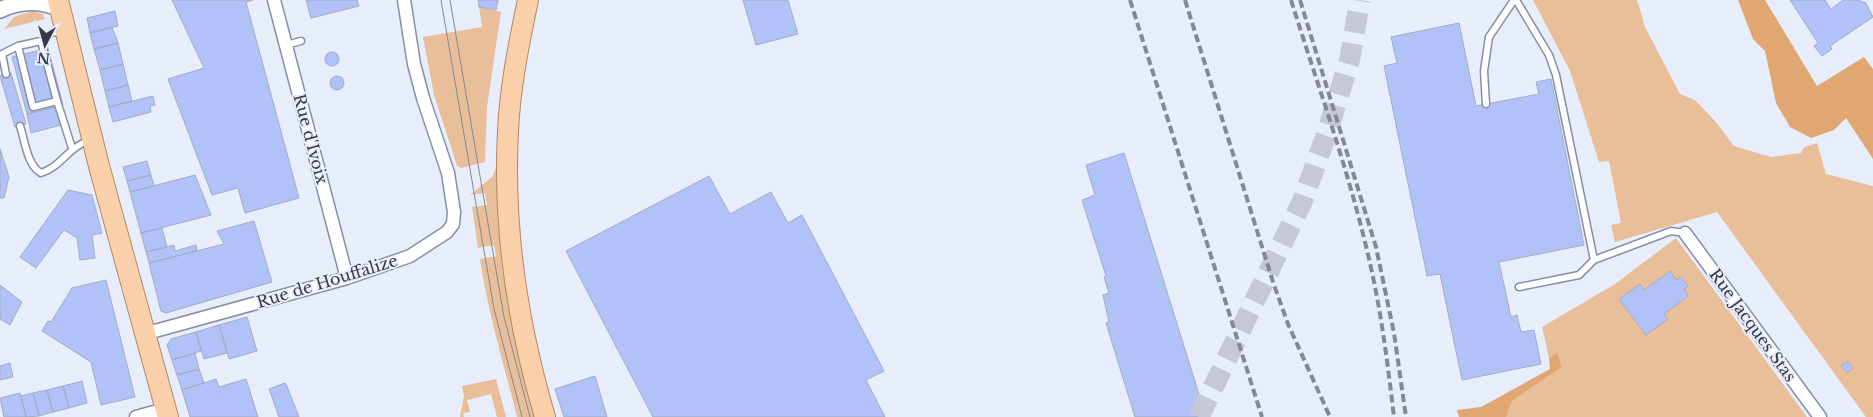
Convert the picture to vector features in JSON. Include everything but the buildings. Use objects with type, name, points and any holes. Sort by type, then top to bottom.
[{"type":"main road","points":[[528,0],[516,62],[508,132],[508,195],[516,287],[545,417]]},
{"type":"main road","points":[[59,5],[92,140],[166,413]]},
{"type":"street","points":[[0,10],[21,1],[32,0],[59,5]]},
{"type":"street","name":"Rue d'Ivoix","points":[[274,0],[348,278]]},
{"type":"street","name":"Rue de Houffalize","points":[[144,334],[348,278],[410,256],[447,232],[453,224],[454,212],[448,173],[423,98],[414,64],[404,0]]},
{"type":"street","name":"Rue Jacques Stas","points":[[1685,233],[1820,417]]},
{"type":"street","points":[[136,417],[166,413]]},
{"type":"lane","points":[[1486,104],[1484,71],[1489,37],[1515,0],[1549,55],[1556,74],[1594,260]]},
{"type":"lane","points":[[6,74],[2,54],[18,46],[41,40],[51,33],[65,30]]},
{"type":"lane","points":[[41,40],[56,101],[72,148]]},
{"type":"lane","points":[[286,45],[301,41]]},
{"type":"lane","points":[[18,46],[33,107],[56,101]]},
{"type":"lane","points":[[20,126],[35,170],[41,173],[51,170],[72,148],[92,140]]},
{"type":"lane","points":[[1519,287],[1579,275],[1594,260],[1671,231],[1685,233]]},
{"type":"shaded area","points":[[1533,0],[1637,0],[1645,27],[1680,94],[1695,100],[1715,121],[1734,146],[1771,157],[1801,153],[1804,147],[1817,143],[1826,174],[1873,186],[1873,417],[1866,417],[1717,212],[1615,242],[1611,225],[1621,223],[1609,161],[1599,162],[1570,71]]},
{"type":"shaded area","points":[[1738,0],[1765,0],[1817,86],[1864,57],[1873,69],[1873,159],[1846,118],[1834,130],[1811,138],[1790,127],[1776,103],[1765,51],[1753,39]]},
{"type":"shaded area","points":[[479,7],[501,12],[487,107],[485,162],[461,168],[457,166],[434,95],[423,37],[482,27]]},
{"type":"shaded area","points":[[32,11],[43,14],[45,19],[4,29],[14,17]]},
{"type":"shaded area","points":[[497,164],[538,417],[517,417],[483,279],[480,259],[496,256],[494,245],[478,248],[472,207],[487,205],[485,193],[470,195],[493,176]]},
{"type":"shaded area","points":[[1676,238],[1807,417],[1506,417],[1512,401],[1562,367],[1557,354],[1549,358],[1542,327],[1615,284]]},
{"type":"shaded area","points":[[1557,353],[1562,367],[1512,401],[1506,417],[1459,417],[1457,410],[1481,407],[1550,369],[1549,358]]},
{"type":"shaded area","points":[[496,379],[506,417],[497,417],[491,394],[467,400],[470,412],[463,413],[464,417],[460,417],[464,396],[462,386]]},
{"type":"tunnel","points":[[1199,417],[1302,202],[1328,130],[1350,58],[1360,0]]},
{"type":"tram line","points":[[441,0],[494,309],[522,417]]},
{"type":"tram line","points":[[450,0],[504,317],[530,417]]},
{"type":"railway","points":[[1130,0],[1262,417]]},
{"type":"railway","points":[[1185,0],[1273,282],[1288,324],[1330,417]]},
{"type":"railway","points":[[1291,0],[1338,145],[1359,218],[1376,292],[1394,417]]},
{"type":"railway","points":[[1300,0],[1376,247],[1394,333],[1406,417]]}]
